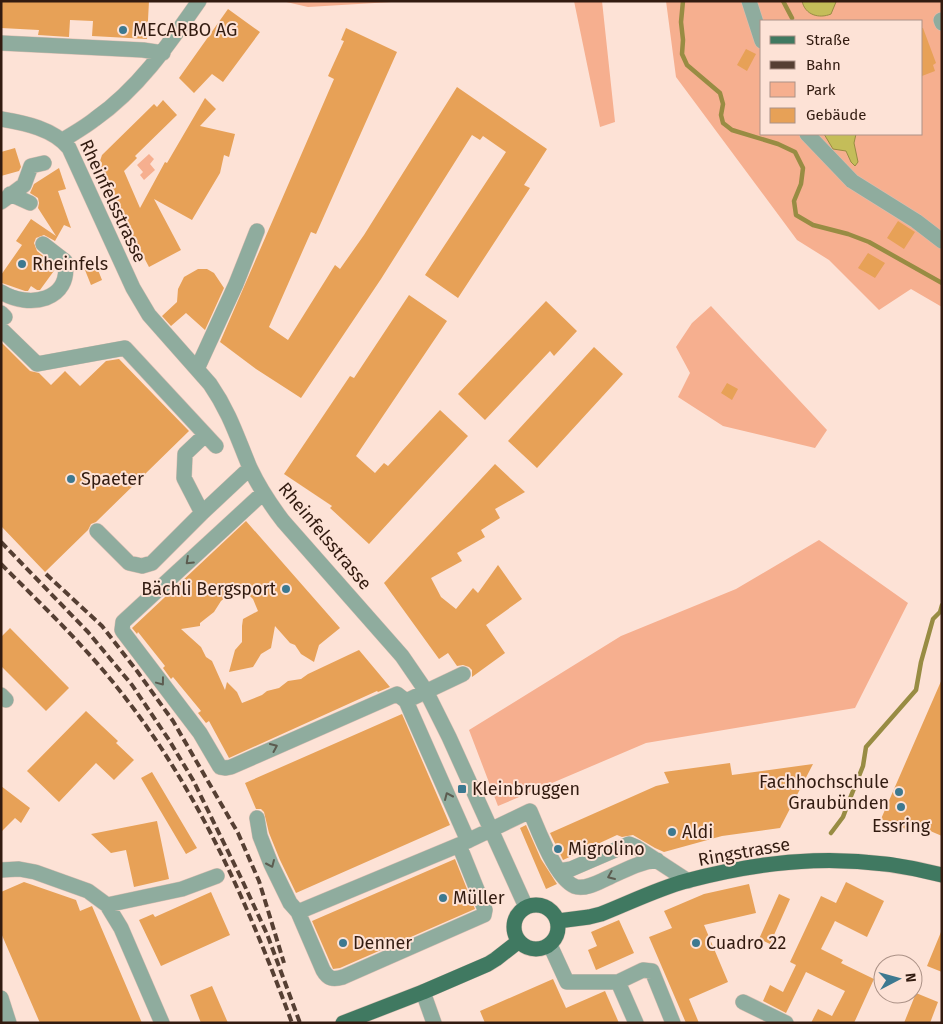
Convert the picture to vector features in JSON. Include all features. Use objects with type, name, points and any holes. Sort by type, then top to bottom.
[{"type":"main road","name":"Ringstrasse","points":[[558,920],[601,914],[688,881],[748,866],[781,862],[813,860],[883,863],[942,875]]},
{"type":"main road","points":[[533,904],[545,906],[551,910],[558,920],[558,934],[550,945],[544,948],[530,948],[519,941],[514,929],[514,922],[521,910],[533,904]]},
{"type":"main road","points":[[343,1023],[488,964],[519,941]]},
{"type":"street","points":[[1,119],[44,130],[63,140],[96,119],[114,104],[163,53],[199,1]]},
{"type":"street","points":[[750,1],[760,34]]},
{"type":"street","points":[[1,43],[143,50],[163,53]]},
{"type":"street","points":[[808,135],[852,181],[942,241]]},
{"type":"street","name":"Rheinfelsstrasse","points":[[63,140],[69,148],[142,305],[210,384],[229,415],[250,468],[261,488],[283,521],[402,656],[426,692],[449,737],[526,907]]},
{"type":"street","points":[[6,198],[24,185],[33,162]]},
{"type":"street","points":[[6,198],[30,203]]},
{"type":"street","points":[[197,369],[236,284],[257,231]]},
{"type":"street","points":[[1,292],[20,300],[31,300],[48,297],[61,287],[65,280],[65,261],[43,244]]},
{"type":"street","points":[[3,320],[37,364],[125,348],[216,446]]},
{"type":"street","points":[[202,514],[184,478],[185,454],[205,435]]},
{"type":"street","points":[[97,531],[129,563],[142,566],[152,563],[250,468]]},
{"type":"street","points":[[257,818],[260,836],[271,864],[290,903],[298,912],[327,977],[336,979],[343,977],[484,915],[485,910],[463,843],[406,701],[397,694],[231,767],[220,767],[200,733],[124,633],[123,622],[249,512],[261,488]]},
{"type":"street","points":[[196,540],[261,488]]},
{"type":"street","points":[[406,701],[463,674]]},
{"type":"street","points":[[298,912],[463,843],[490,828],[530,811],[554,865],[571,885],[584,887],[644,863],[657,860]]},
{"type":"street","points":[[559,871],[571,869],[629,844],[636,846],[688,881]]},
{"type":"street","points":[[1,870],[19,869],[35,872],[88,892],[107,905],[121,928],[162,1023]]},
{"type":"street","points":[[107,905],[182,889],[217,876]]},
{"type":"street","points":[[550,945],[565,980],[570,983],[618,982],[642,970],[652,971],[673,1023]]},
{"type":"street","points":[[618,982],[636,1023]]},
{"type":"street","points":[[422,992],[434,1023]]},
{"type":"street","points":[[1,998],[9,1023]]},
{"type":"street","points":[[743,1002],[786,1023]]},
{"type":"green space","points":[[282,1],[408,1],[308,7]]},
{"type":"green space","points":[[574,1],[602,1],[615,122],[600,127]]},
{"type":"green space","points":[[666,1],[942,1],[942,307],[911,289],[879,310],[829,260],[797,240],[676,77]]},
{"type":"green space","points":[[149,154],[154,159],[150,164],[155,170],[144,180],[140,175],[143,172],[137,165]]},
{"type":"green space","points":[[711,306],[827,430],[815,448],[723,426],[678,397],[690,373],[676,347],[692,323]]},
{"type":"green space","points":[[819,540],[908,603],[855,708],[646,743],[498,806],[469,730],[621,636],[736,589]]},
{"type":"shaded area","points":[[802,1],[836,2],[831,14],[817,16],[806,10]]},
{"type":"shaded area","points":[[825,135],[856,135],[854,143],[858,162],[855,166],[846,151],[833,149]]},
{"type":"building","points":[[1,1],[149,1],[147,39],[92,36],[93,21],[70,20],[69,37],[38,35],[39,30],[1,28]]},
{"type":"building","points":[[228,9],[260,32],[223,82],[212,74],[194,93],[179,78]]},
{"type":"building","points":[[346,28],[397,52],[316,234],[311,232],[269,327],[288,340],[335,265],[340,269],[364,235],[457,87],[547,149],[524,185],[530,188],[458,298],[425,275],[506,152],[483,136],[480,140],[472,135],[381,279],[301,398],[256,369],[220,342],[334,79],[328,76],[344,41],[341,40]]},
{"type":"building","points":[[923,28],[936,63],[933,65],[935,71],[923,76]]},
{"type":"building","points":[[746,49],[756,54],[747,71],[737,65]]},
{"type":"building","points":[[205,98],[216,109],[200,126],[235,134],[229,157],[224,155],[220,173],[192,220],[154,199],[181,250],[149,267],[118,211],[100,169],[102,163],[100,161],[102,155],[154,104],[157,107],[163,100],[177,115],[135,156],[137,158],[124,171],[140,208],[165,162],[167,163]]},
{"type":"building","points":[[15,148],[21,167],[19,171],[1,176],[1,152]]},
{"type":"building","points":[[59,168],[66,189],[58,191],[71,228],[64,225],[55,241],[44,235],[36,238],[34,243],[37,251],[56,268],[40,290],[31,286],[28,291],[25,291],[2,283],[1,275],[22,245],[16,241],[31,219],[56,236],[38,208],[38,198],[30,193],[34,184]]},
{"type":"building","points":[[898,221],[915,232],[904,249],[887,238]]},
{"type":"building","points":[[868,253],[885,263],[875,278],[858,268]]},
{"type":"building","points":[[94,260],[102,280],[91,285],[83,265]]},
{"type":"building","points":[[198,269],[207,269],[214,273],[224,288],[205,330],[186,313],[171,326],[162,316],[177,302],[178,289],[184,277]]},
{"type":"building","points":[[409,295],[447,321],[356,456],[375,473],[384,463],[388,466],[440,410],[468,436],[369,544],[330,508],[332,506],[284,474],[350,376],[354,378]]},
{"type":"building","points":[[546,301],[577,331],[554,356],[550,351],[485,420],[458,394]]},
{"type":"building","name":"Spaeter","points":[[1,342],[30,371],[39,373],[51,385],[65,371],[80,386],[106,361],[119,359],[189,431],[96,522],[91,524],[88,530],[45,572],[1,526]]},
{"type":"building","points":[[594,347],[623,374],[537,468],[508,441]]},
{"type":"building","points":[[727,383],[738,389],[732,400],[721,393]]},
{"type":"building","points":[[495,464],[525,492],[495,509],[500,518],[481,530],[485,537],[457,553],[462,561],[431,578],[441,597],[456,609],[473,588],[478,593],[498,565],[522,599],[486,625],[505,653],[472,677],[472,670],[469,667],[457,666],[448,653],[439,659],[384,583]]},
{"type":"building","points":[[246,521],[340,628],[319,645],[314,662],[301,654],[295,645],[290,643],[275,626],[271,648],[261,654],[253,667],[229,672],[235,650],[242,642],[243,619],[258,611],[253,599],[242,588],[228,595],[221,601],[214,612],[200,623],[200,626],[181,629],[201,647],[206,657],[212,661],[225,690],[227,682],[237,692],[242,703],[267,691],[279,688],[288,681],[301,679],[359,650],[390,687],[377,691],[229,758],[209,721],[206,723],[198,713],[201,711],[173,677],[171,679],[163,668],[165,666],[138,632],[137,634],[132,628]]},
{"type":"building","points":[[10,628],[69,688],[46,711],[1,666],[1,637]]},
{"type":"building","points":[[942,679],[942,836],[909,822],[906,829],[881,819]]},
{"type":"building","points":[[86,711],[118,741],[116,743],[134,760],[114,780],[96,763],[59,802],[27,771]]},
{"type":"building","points":[[402,714],[450,825],[296,893],[269,833],[264,812],[261,809],[256,809],[245,783]]},
{"type":"building","points":[[730,763],[732,775],[813,764],[780,828],[722,836],[664,852],[633,835],[622,837],[617,835],[563,860],[550,833],[656,786],[669,783],[664,772]]},
{"type":"building","points":[[152,772],[197,848],[186,854],[141,778]]},
{"type":"building","points":[[1,786],[30,808],[21,823],[15,818],[1,832]]},
{"type":"building","points":[[157,821],[169,879],[134,887],[126,850],[111,853],[91,834]]},
{"type":"building","points":[[526,825],[541,859],[557,884],[546,889],[520,828]]},
{"type":"building","points":[[455,859],[475,909],[340,968],[333,969],[312,921]]},
{"type":"building","points":[[24,882],[76,900],[80,911],[92,906],[142,1023],[40,1023],[1,933],[1,892]]},
{"type":"building","points":[[846,882],[884,901],[867,937],[835,921],[821,949],[843,960],[841,963],[873,979],[873,981],[854,1023],[811,1023],[818,1009],[832,1016],[845,991],[806,972],[786,1013],[763,1001],[770,985],[783,992],[796,965],[790,962],[821,896],[836,903]]},
{"type":"building","points":[[749,884],[756,913],[704,925],[728,982],[689,999],[699,1023],[686,1023],[649,937],[672,928],[664,911],[704,894]]},
{"type":"building","points":[[211,892],[230,935],[161,966],[139,920],[153,914],[155,917]]},
{"type":"building","points":[[779,894],[790,899],[770,944],[759,939]]},
{"type":"building","points":[[619,920],[634,953],[596,970],[588,950],[597,946],[591,932]]},
{"type":"building","points":[[942,932],[942,972],[927,966]]},
{"type":"building","points":[[553,979],[566,1008],[605,991],[619,1023],[485,1023],[480,1011]]},
{"type":"building","points":[[212,986],[228,1023],[201,1023],[190,995]]},
{"type":"building","points":[[923,996],[938,1002],[930,1023],[904,1023],[912,1004],[923,1004]]},
{"type":"waterway","points":[[683,1],[681,22],[682,54],[687,65],[720,93],[723,104],[721,115],[723,123],[732,130],[778,144],[795,152],[803,168],[801,184],[794,201],[796,215],[813,225],[848,234],[869,242],[942,283]]},
{"type":"waterway","points":[[783,1],[792,18]]},
{"type":"waterway","points":[[831,833],[843,817],[863,766],[866,747],[916,690],[921,662],[933,619],[940,612],[942,605]]},
{"type":"railway","points":[[1,542],[88,632],[132,685],[169,740],[193,780],[267,934],[300,1023]]},
{"type":"railway","points":[[1,564],[63,626],[107,674],[174,768],[197,808],[239,892],[292,1023]]},
{"type":"railway","points":[[46,574],[102,626],[173,721],[238,833],[259,881],[284,963]]},
{"type":"place","name":"MECARBO AG","points":[[123,30]]},
{"type":"place","name":"Rheinfels","points":[[22,264]]},
{"type":"place","name":"Spaeter","points":[[71,479]]},
{"type":"place","name":"Bächli Bergsport","points":[[286,589]]},
{"type":"place","name":"Kleinbruggen","points":[[462,789]]},
{"type":"place","name":"Fachhochschule Graubünden","points":[[899,792]]},
{"type":"place","name":"Essring","points":[[901,807]]},
{"type":"place","name":"Aldi","points":[[672,832]]},
{"type":"place","name":"Migrolino","points":[[558,849]]},
{"type":"place","name":"Müller","points":[[443,898]]},
{"type":"place","name":"Denner","points":[[343,943]]},
{"type":"place","name":"Cuadro 22","points":[[696,943]]}]
